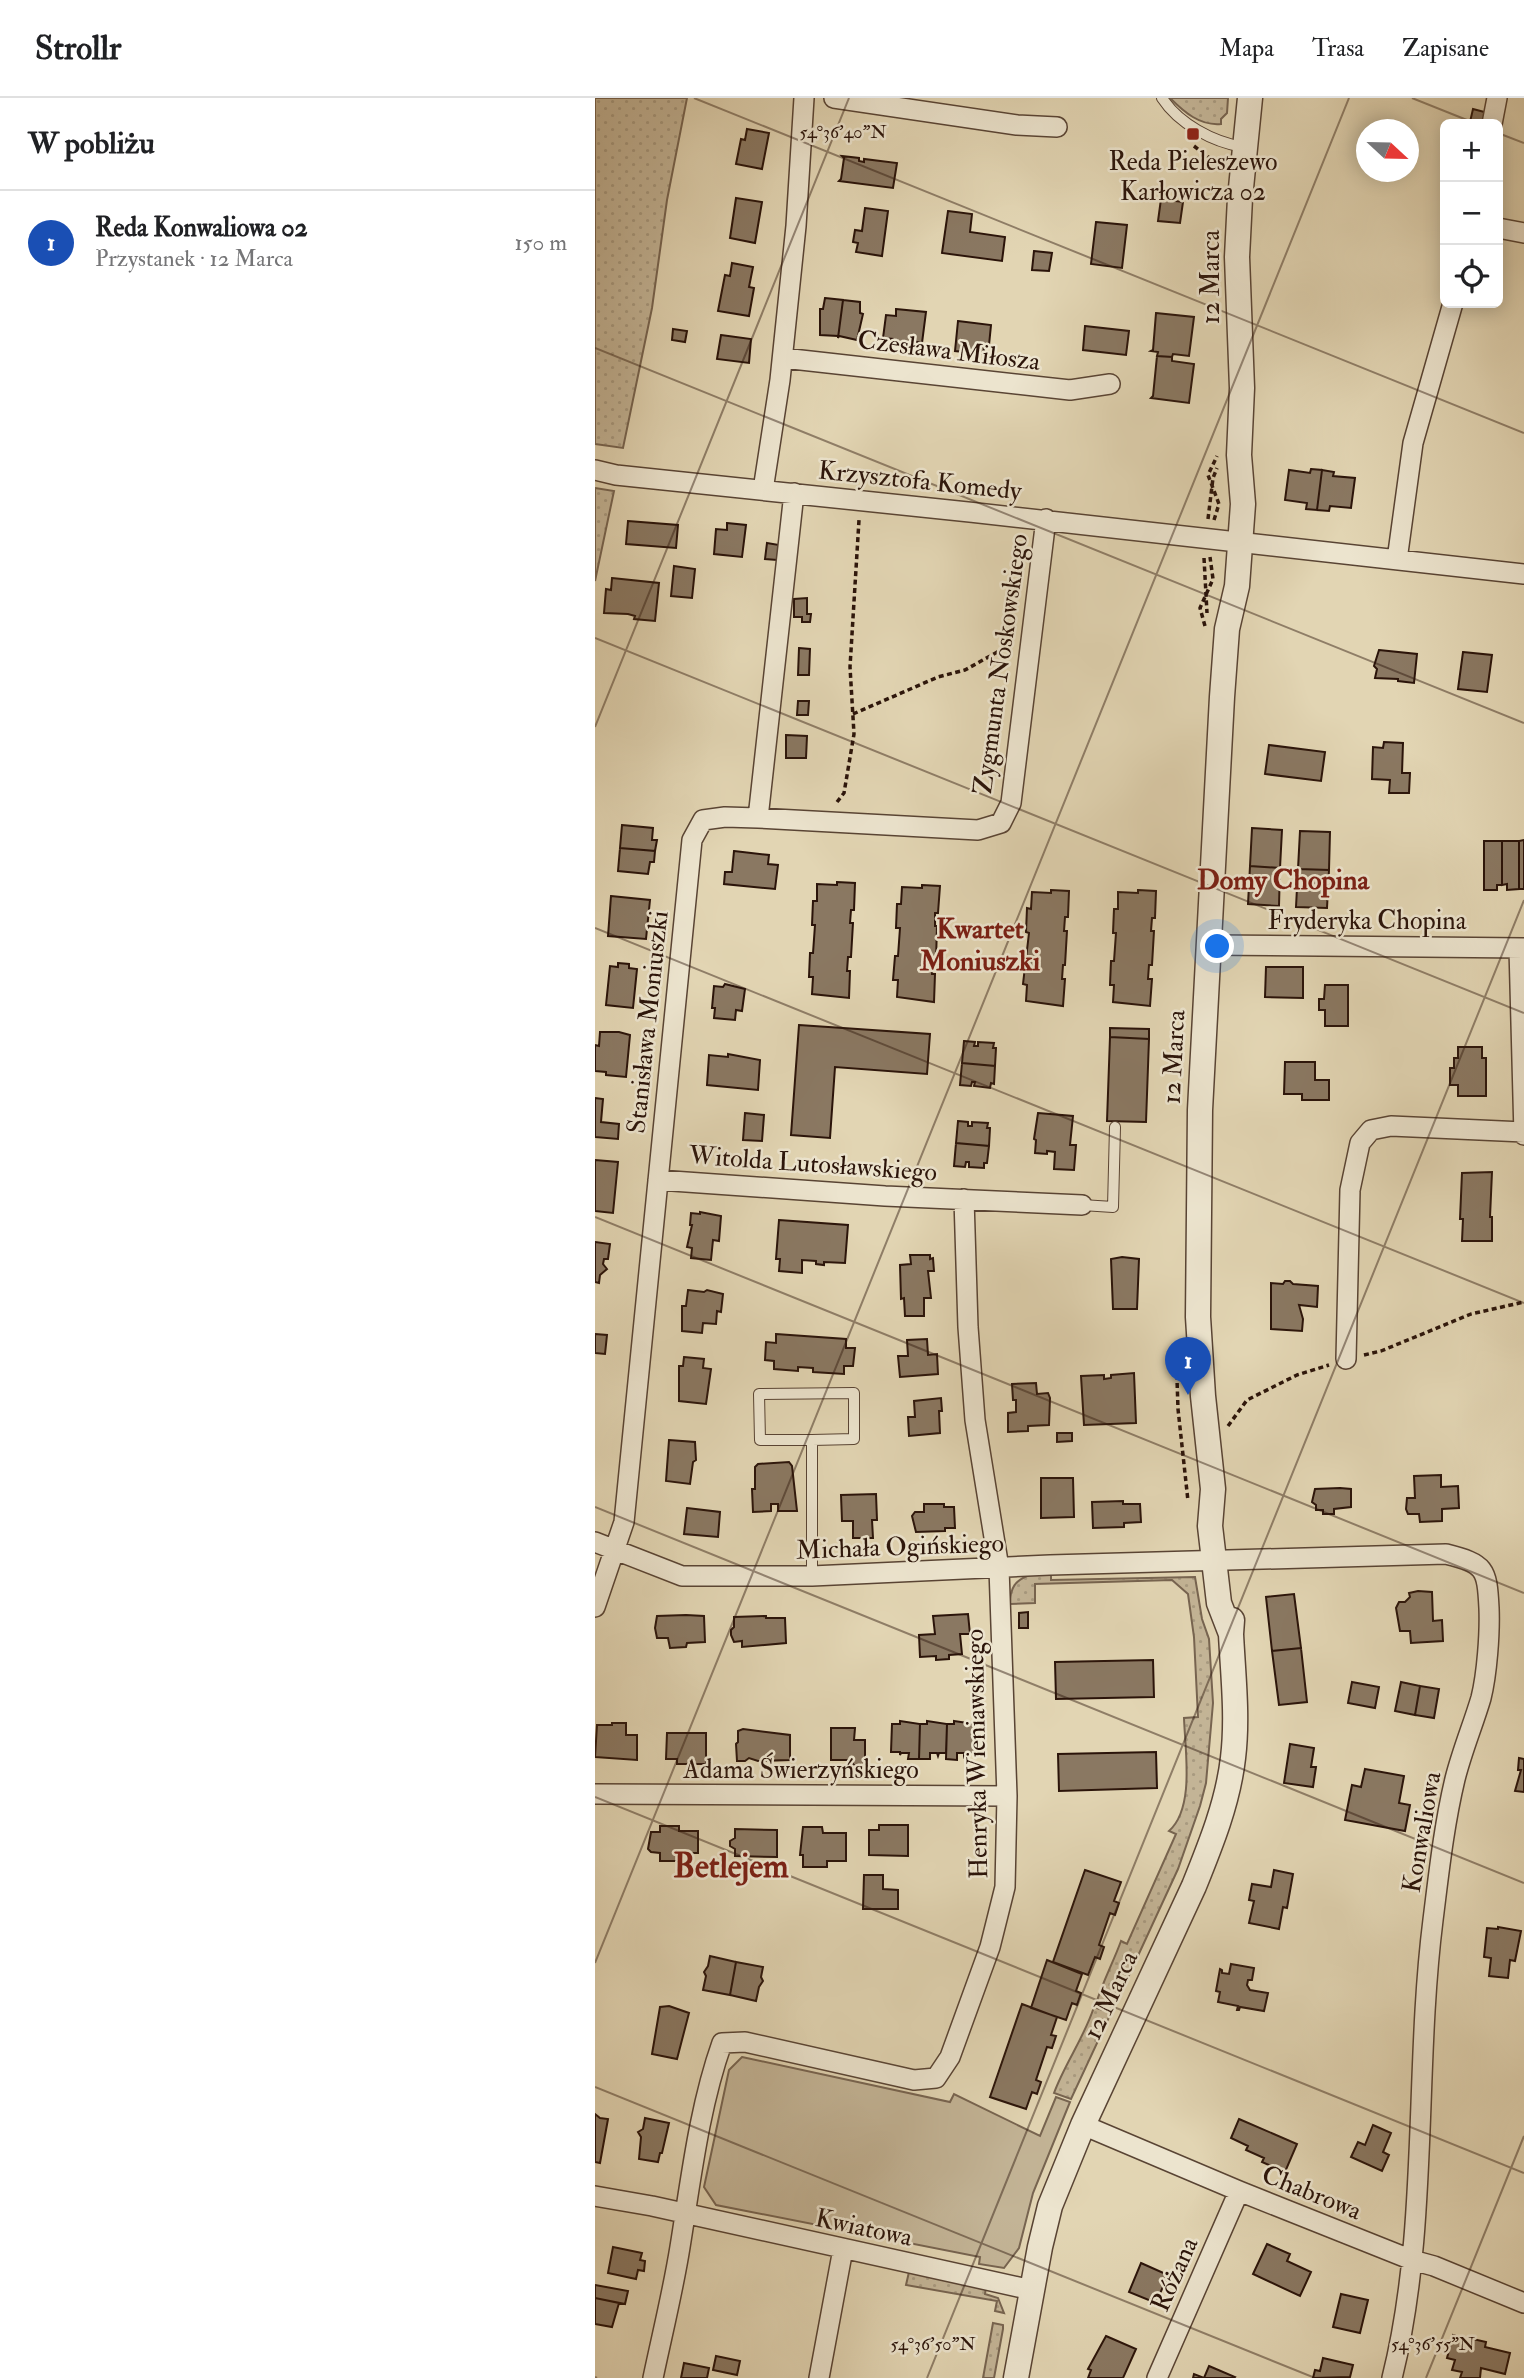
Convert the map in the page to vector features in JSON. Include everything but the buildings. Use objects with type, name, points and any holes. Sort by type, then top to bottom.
[{"type":"street","points":[[763,490],[783,358],[796,226],[804,98]]},
{"type":"street","points":[[834,98],[1017,125],[1057,127]]},
{"type":"street","name":"12 Marca","points":[[1016,2378],[1050,2206],[1083,2125],[1194,1886],[1219,1820],[1233,1758],[1235,1702],[1231,1634],[1219,1603],[1221,1560],[1209,1520],[1213,1489],[1198,1317],[1201,1110],[1209,945],[1227,629],[1237,586],[1233,542],[1243,497],[1239,455],[1242,388],[1237,257],[1250,98]]},
{"type":"street","points":[[1493,119],[1497,98]]},
{"type":"street","points":[[1503,229],[1524,233]]},
{"type":"street","points":[[1397,560],[1413,443],[1452,308]]},
{"type":"street","name":"Czesława Miłosza","points":[[783,358],[1070,390],[1110,384]]},
{"type":"street","name":"Krzysztofa Komedy","points":[[595,470],[616,475],[1046,519],[1524,574]]},
{"type":"street","points":[[758,818],[794,493]]},
{"type":"street","name":"Zygmunta Noskowskiego","points":[[758,818],[978,830],[1001,823],[1011,803],[1046,519]]},
{"type":"street","name":"Stanisława Moniuszki","points":[[595,1607],[624,1521],[692,840],[703,820],[725,817],[758,818]]},
{"type":"street","name":"Fryderyka Chopina","points":[[1209,945],[1521,948]]},
{"type":"street","points":[[1346,1360],[1350,1190],[1360,1143],[1371,1130],[1391,1126],[1524,1133],[1521,948]]},
{"type":"street","name":"Witolda Lutosławskiego","points":[[658,1180],[885,1196],[1081,1205]]},
{"type":"street","name":"Witolda Lutosławskiego","points":[[964,1199],[968,1327],[975,1420],[999,1568]]},
{"type":"street","name":"Michała Ogińskiego","points":[[595,1542],[682,1576],[812,1576],[1221,1560]]},
{"type":"street","name":"Konwaliowa","points":[[1221,1560],[1446,1554],[1475,1561],[1487,1585],[1489,1611],[1482,1694],[1456,1774],[1445,1824],[1431,1936],[1425,1998],[1412,2260],[1392,2378]]},
{"type":"street","name":"Henryka Wieniawskiego","points":[[685,2213],[713,2067],[722,2043],[745,2042],[914,2080],[936,2078],[950,2057],[990,1947],[1005,1887],[1007,1796],[999,1568]]},
{"type":"street","name":"Adama Świerzyńskiego","points":[[595,1794],[1007,1796]]},
{"type":"street","name":"Chabrowa","points":[[1083,2125],[1239,2191],[1524,2303]]},
{"type":"street","name":"Różana","points":[[1157,2378],[1239,2191]]},
{"type":"street","name":"Kwiatowa","points":[[595,2196],[685,2213],[1033,2290]]},
{"type":"street","points":[[653,2378],[685,2213]]},
{"type":"street","points":[[819,2378],[843,2249]]},
{"type":"lane","points":[[1162,98],[1173,112],[1196,130],[1227,144],[1245,147]]},
{"type":"lane","name":"Witolda Lutosławskiego","points":[[1081,1205],[1113,1208],[1115,1128]]},
{"type":"lane","points":[[853,1393],[854,1439],[812,1440],[760,1440],[759,1394],[853,1393]]},
{"type":"lane","points":[[812,1440],[812,1576]]},
{"type":"path","points":[[1187,141],[1224,171]]},
{"type":"path","points":[[822,821],[844,793],[854,734],[850,667],[861,500]]},
{"type":"path","points":[[853,714],[938,677],[965,670],[1032,633]]},
{"type":"path","points":[[1224,1421],[1224,1432]]},
{"type":"shaded area","points":[[595,98],[687,98],[667,200],[652,308],[623,448],[595,444]]},
{"type":"shaded area","points":[[1170,98],[1228,98],[1227,113],[1221,119],[1221,124],[1206,123],[1187,113]]},
{"type":"shaded area","points":[[595,488],[614,491],[595,581]]},
{"type":"shaded area","points":[[1030,1575],[1051,1575],[1051,1580],[1195,1577],[1202,1619],[1209,1639],[1213,1703],[1206,1783],[1178,1869],[1113,2010],[1096,2004],[1098,1996],[1121,1941],[1127,1944],[1176,1834],[1169,1831],[1177,1821],[1185,1794],[1187,1762],[1184,1718],[1198,1717],[1194,1637],[1188,1594],[1172,1580],[1035,1584],[1035,1603],[1010,1604],[1014,1585]]},
{"type":"shaded area","points":[[1094,2007],[1111,2013],[1071,2099],[1054,2093],[1085,2029]]},
{"type":"shaded area","points":[[742,2057],[950,2102],[954,2094],[1040,2136],[1056,2097],[1070,2102],[1033,2193],[1019,2248],[1004,2268],[979,2264],[980,2257],[716,2205],[704,2187],[729,2070]]},
{"type":"shaded area","points":[[909,2272],[986,2287],[985,2294],[998,2298],[1004,2313],[995,2311],[997,2301],[906,2285]]},
{"type":"shaded area","points":[[993,2323],[1003,2325],[1003,2329],[994,2378],[983,2378]]},
{"type":"place","name":"Reda Pieleszewo Karłowicza 02","points":[[1193,134]]},
{"type":"place","name":"Reda Konwaliowa 02","points":[[1188,1395]]},
{"type":"district","name":"Domy Chopina","points":[[1283,879]]},
{"type":"district","name":"Kwartet Moniuszki","points":[[980,944]]},
{"type":"district","name":"Betlejem","points":[[731,1865]]}]
